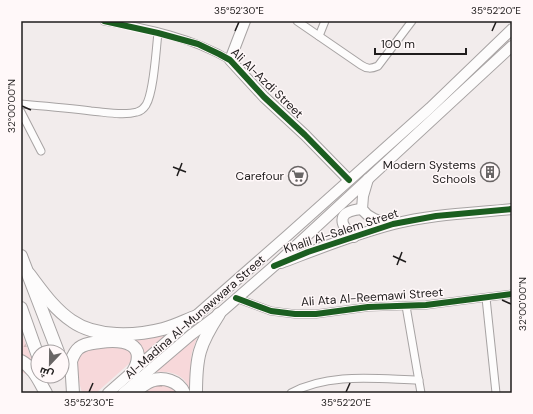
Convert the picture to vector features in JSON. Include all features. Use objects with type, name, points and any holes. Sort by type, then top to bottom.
[{"type":"main road","points":[[230,60],[245,21]]},
{"type":"main road","name":"Al-Madina Al-Munawwara Street","points":[[108,393],[198,316],[447,93],[512,29]]},
{"type":"main road","name":"Al-Madina Al-Munawwara Street","points":[[123,393],[191,335],[219,314],[274,266],[512,46]]},
{"type":"main road","name":"Ali Al-Azdi Street","points":[[230,60],[264,97],[306,135],[349,180]]},
{"type":"main road","name":"Khalil Al-Salem Street","points":[[368,178],[363,196],[362,209],[376,221],[393,224]]},
{"type":"main road","points":[[354,237],[343,225],[344,217],[350,210],[362,209]]},
{"type":"main road","name":"Khalil Al-Salem Street","points":[[274,266],[308,252],[393,224],[436,216],[512,209]]},
{"type":"main road","points":[[21,256],[55,344]]},
{"type":"main road","points":[[29,274],[49,301],[60,312],[72,322],[85,329],[96,332],[132,333],[156,330],[198,316]]},
{"type":"main road","points":[[21,308],[34,344]]},
{"type":"main road","points":[[196,393],[196,365],[200,349],[205,335],[219,314]]},
{"type":"main road","points":[[73,393],[71,361],[76,351],[88,344],[104,341],[122,341],[132,346],[138,354],[137,366],[133,372]]},
{"type":"main road","points":[[21,361],[27,364],[36,375],[46,393]]},
{"type":"main road","points":[[133,393],[150,381],[160,379],[175,382],[184,393]]},
{"type":"street","name":"Ali Al-Azdi Street","points":[[104,21],[158,32],[198,44],[230,60]]},
{"type":"street","points":[[297,21],[361,66],[371,68],[378,66],[412,21]]},
{"type":"street","points":[[319,36],[325,21]]},
{"type":"street","points":[[21,104],[125,113],[142,110],[146,106],[149,99],[158,32]]},
{"type":"street","points":[[21,112],[23,124],[42,151]]},
{"type":"street","name":"Ali Ata Al-Reemawi Street","points":[[236,298],[262,309],[285,314],[316,314],[486,298],[512,294]]},
{"type":"street","points":[[486,298],[496,393]]},
{"type":"street","points":[[406,306],[421,393]]},
{"type":"street","points":[[291,393],[314,384],[339,380],[418,380]]},
{"type":"green space","points":[[173,331],[145,357],[140,346],[133,338]]},
{"type":"green space","points":[[21,332],[30,355],[30,376],[21,372]]},
{"type":"green space","points":[[198,335],[191,359],[190,393],[182,378],[165,372],[152,373]]},
{"type":"green space","points":[[121,343],[133,352],[132,361],[96,393],[82,393],[75,360],[82,351]]},
{"type":"green space","points":[[154,382],[172,385],[178,393],[136,393]]},
{"type":"cycle path","points":[[104,21],[198,44],[230,60],[264,97],[305,135],[349,180]]},
{"type":"cycle path","points":[[274,266],[308,252],[393,224],[436,216],[512,209]]},
{"type":"cycle path","points":[[236,298],[271,311],[295,314],[316,314],[368,307],[426,305],[512,294]]},
{"type":"place","name":"Modern Systems Schools","points":[[490,172]]},
{"type":"place","name":"Carefour","points":[[298,176]]}]
